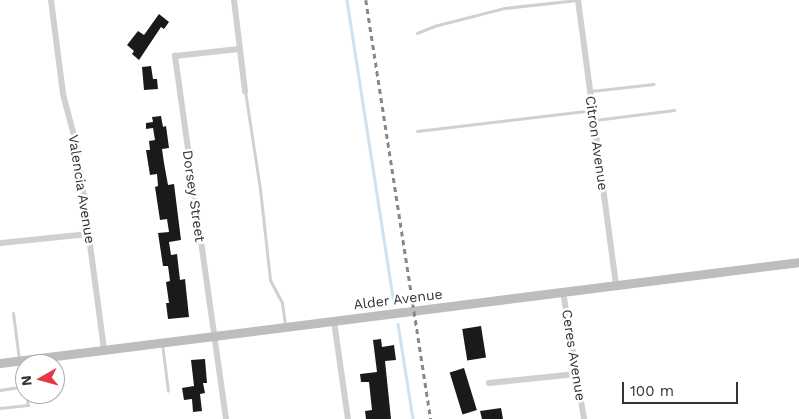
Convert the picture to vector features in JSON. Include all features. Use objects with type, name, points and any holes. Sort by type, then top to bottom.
[{"type":"main road","name":"Alder Avenue","points":[[65,355],[799,262]]},
{"type":"main road","name":"Alder Avenue","points":[[0,363],[15,361]]},
{"type":"street","name":"Valencia Avenue","points":[[52,0],[64,94],[77,146],[104,350]]},
{"type":"street","points":[[234,0],[238,49],[245,91]]},
{"type":"street","name":"Citron Avenue","points":[[578,0],[616,285]]},
{"type":"street","name":"Dorsey Street","points":[[226,419],[175,56],[238,49]]},
{"type":"street","points":[[1,243],[89,234]]},
{"type":"street","name":"Ceres Avenue","points":[[563,292],[584,419]]},
{"type":"street","points":[[334,321],[348,419]]},
{"type":"street","points":[[489,382],[577,374]]},
{"type":"lane","points":[[417,33],[434,26],[504,8],[578,0]]},
{"type":"lane","points":[[590,91],[654,84]]},
{"type":"lane","points":[[245,91],[260,189],[270,280],[284,310],[286,327]]},
{"type":"lane","points":[[417,131],[593,110]]},
{"type":"lane","points":[[594,120],[674,110]]},
{"type":"lane","points":[[13,313],[18,354]]},
{"type":"lane","points":[[162,342],[168,392]]},
{"type":"lane","points":[[0,390],[15,388]]},
{"type":"lane","points":[[0,408],[28,404]]},
{"type":"building","points":[[159,14],[169,22],[164,29],[161,27],[139,60],[132,54],[134,51],[127,45],[138,31],[144,35]]},
{"type":"building","points":[[151,66],[153,79],[157,79],[158,89],[144,90],[142,67]]},
{"type":"building","points":[[161,116],[163,127],[166,126],[169,148],[162,149],[164,163],[168,185],[174,184],[181,240],[169,242],[171,255],[177,254],[180,280],[185,279],[189,317],[168,319],[166,303],[169,303],[166,282],[170,281],[168,266],[163,266],[158,233],[169,232],[167,219],[160,220],[155,187],[158,186],[157,174],[150,175],[146,150],[150,150],[149,141],[155,140],[153,128],[146,129],[146,123],[153,122],[152,117]]},
{"type":"building","points":[[481,326],[486,358],[467,361],[462,329]]},
{"type":"building","points":[[381,339],[382,347],[394,345],[396,360],[385,361],[391,419],[366,419],[365,411],[372,410],[369,382],[361,382],[360,374],[377,372],[373,340]]},
{"type":"building","points":[[205,359],[207,383],[203,383],[205,393],[200,394],[202,411],[193,412],[192,399],[184,400],[182,388],[194,386],[191,360]]},
{"type":"building","points":[[464,368],[477,410],[463,414],[450,372]]},
{"type":"building","points":[[501,408],[503,419],[482,419],[480,411]]},
{"type":"waterway","points":[[347,0],[394,302]]},
{"type":"waterway","points":[[398,324],[413,419]]},
{"type":"railway","points":[[366,0],[431,419]]}]
